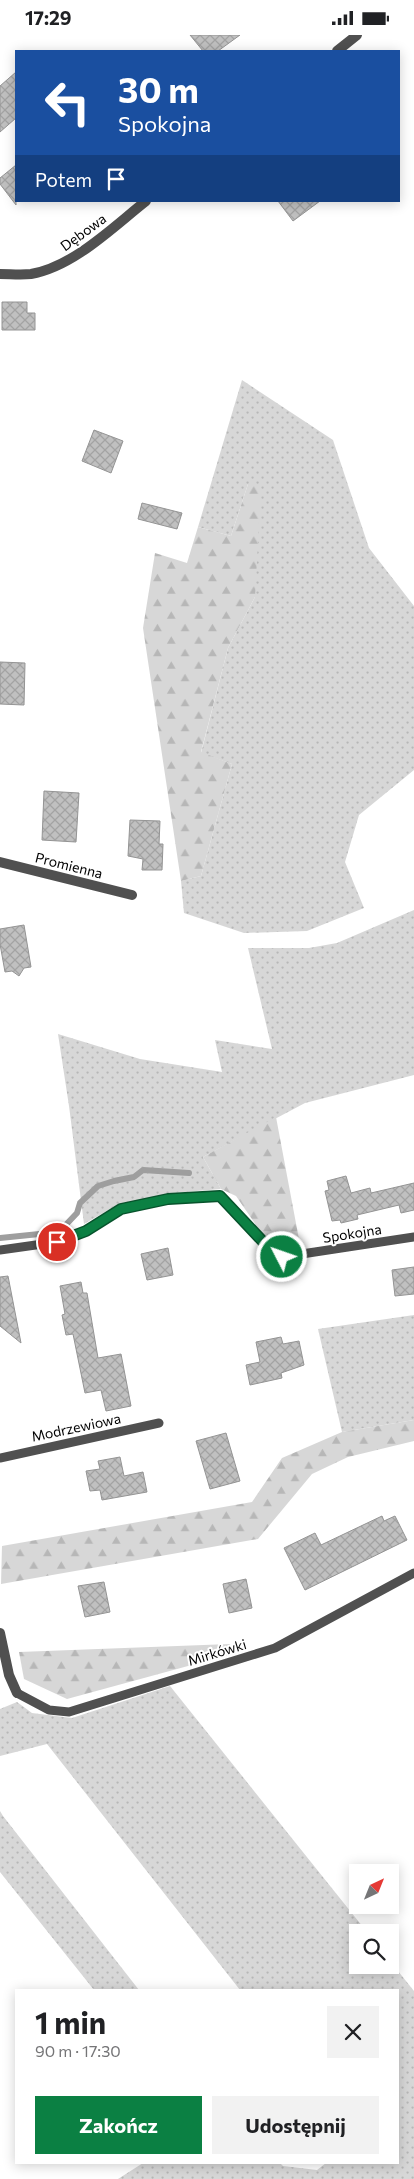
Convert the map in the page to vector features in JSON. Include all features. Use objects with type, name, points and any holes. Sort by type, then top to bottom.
[{"type":"street","points":[[338,50],[357,35]]},
{"type":"street","name":"Dębowa","points":[[0,274],[32,273],[65,261],[145,202]]},
{"type":"street","name":"Promienna","points":[[0,862],[132,895]]},
{"type":"street","points":[[0,1633],[9,1675],[17,1693]]},
{"type":"lane","name":"Spokojna","points":[[0,1251],[57,1242],[86,1231],[121,1209],[168,1199],[220,1196],[269,1248],[282,1257],[414,1237]]},
{"type":"lane","name":"Modrzewiowa","points":[[0,1458],[159,1423]]},
{"type":"lane","name":"Mirkówki","points":[[17,1693],[49,1711],[69,1712],[275,1648],[414,1573]]},
{"type":"green space","points":[[242,380],[333,440],[369,548],[414,606],[414,770],[359,815],[345,862],[364,908],[307,931],[244,933],[184,913],[181,881],[201,876],[232,764],[201,753],[228,648],[255,597],[248,484],[231,536],[198,527]]},
{"type":"green space","points":[[248,484],[261,484],[255,597],[228,648],[201,752],[232,764],[201,876],[181,881],[143,628],[155,553],[187,563],[198,527],[231,536]]},
{"type":"green space","points":[[414,910],[414,1075],[305,1103],[203,1157],[221,1189],[173,1193],[117,1205],[84,1224],[58,1034],[140,1059],[222,1072],[215,1040],[272,1049],[248,948],[309,948],[337,943]]},
{"type":"green space","points":[[276,1117],[301,1250],[269,1244],[236,1196],[221,1189],[203,1157]]},
{"type":"green space","points":[[414,1315],[414,1420],[342,1432],[318,1329]]},
{"type":"green space","points":[[414,1420],[414,1441],[348,1457],[312,1474],[258,1539],[1,1584],[2,1546],[252,1502],[282,1458],[342,1432]]},
{"type":"green space","points":[[230,1644],[232,1654],[67,1699],[24,1679],[19,1652]]},
{"type":"green space","points":[[170,1686],[349,1910],[349,1914],[353,1914],[361,1924],[349,1924],[349,1974],[399,1974],[399,1972],[414,1991],[414,2179],[118,2179],[141,2164],[281,2164],[283,2166],[317,2170],[325,2164],[399,2164],[399,1989],[239,1989],[47,1744],[0,1756],[0,1709],[17,1702],[32,1713],[72,1718]]},
{"type":"green space","points":[[0,1811],[138,1989],[93,1989],[0,1872]]},
{"type":"building","points":[[190,35],[240,35],[219,50],[202,50]]},
{"type":"building","points":[[15,73],[15,119],[0,132],[0,86]]},
{"type":"building","points":[[15,166],[16,205],[0,184],[0,178]]},
{"type":"building","points":[[279,202],[319,202],[293,221]]},
{"type":"building","points":[[2,302],[27,302],[27,313],[35,313],[35,330],[2,330]]},
{"type":"building","points":[[94,430],[123,441],[111,473],[82,461]]},
{"type":"building","points":[[142,503],[182,513],[177,529],[138,519]]},
{"type":"building","points":[[0,662],[25,663],[24,705],[0,704]]},
{"type":"building","points":[[44,791],[79,793],[76,842],[42,840]]},
{"type":"building","points":[[130,820],[160,821],[159,844],[163,844],[162,870],[142,870],[143,859],[128,856]]},
{"type":"building","points":[[24,925],[31,967],[24,968],[19,976],[12,971],[5,972],[0,944],[0,929]]},
{"type":"building","points":[[346,1176],[351,1193],[370,1188],[371,1193],[414,1183],[414,1210],[401,1213],[399,1205],[357,1215],[358,1219],[341,1223],[340,1220],[332,1221],[325,1191],[329,1190],[327,1181]]},
{"type":"building","points":[[168,1248],[173,1275],[147,1280],[141,1254]]},
{"type":"building","points":[[414,1267],[414,1294],[395,1296],[392,1270]]},
{"type":"building","points":[[8,1276],[21,1343],[0,1326],[0,1277]]},
{"type":"building","points":[[81,1282],[83,1293],[87,1293],[98,1358],[121,1354],[131,1406],[106,1411],[101,1390],[85,1393],[73,1334],[66,1335],[62,1315],[65,1314],[60,1286]]},
{"type":"building","points":[[281,1337],[283,1344],[299,1341],[304,1365],[281,1373],[282,1378],[250,1385],[246,1365],[260,1362],[256,1342]]},
{"type":"building","points":[[226,1433],[240,1481],[210,1489],[196,1441]]},
{"type":"building","points":[[120,1457],[124,1476],[143,1472],[147,1492],[102,1500],[100,1490],[90,1491],[86,1471],[100,1469],[98,1461]]},
{"type":"building","points":[[382,1516],[384,1521],[395,1516],[407,1540],[305,1590],[284,1548],[315,1533],[321,1545]]},
{"type":"building","points":[[246,1579],[252,1608],[229,1613],[223,1584]]},
{"type":"building","points":[[104,1582],[110,1612],[85,1617],[78,1586]]},
{"type":"waterway","points":[[0,1238],[59,1232],[77,1213],[80,1203],[98,1186],[134,1177],[143,1170],[189,1173]]},
{"type":"route","points":[[57,1242],[86,1231],[121,1209],[168,1199],[220,1196],[269,1248],[282,1257]]}]
